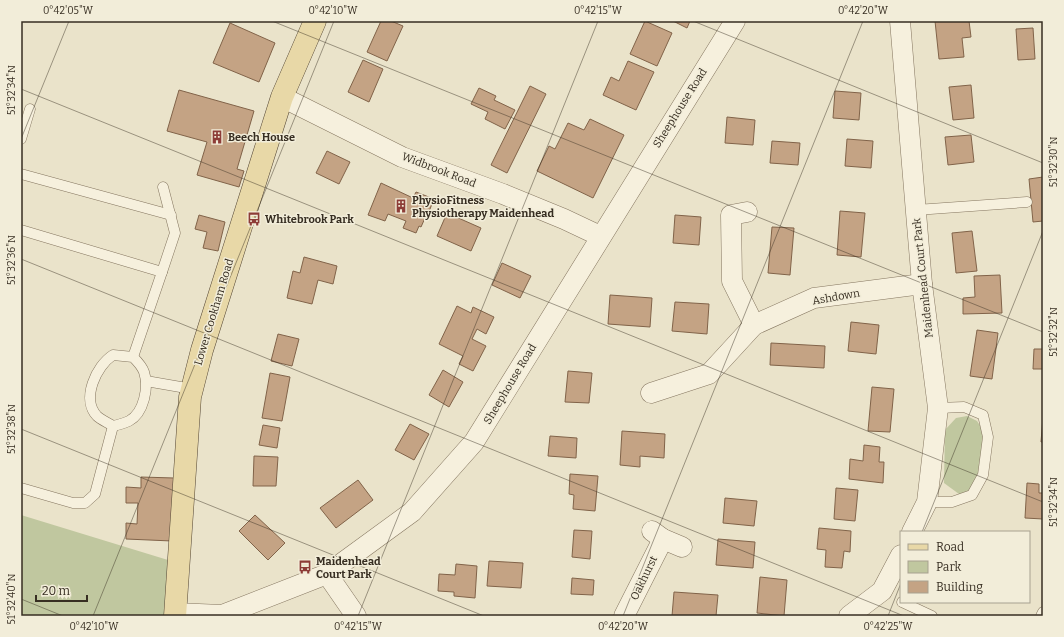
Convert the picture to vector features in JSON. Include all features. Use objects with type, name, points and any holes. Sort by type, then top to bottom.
[{"type":"main road","name":"Lower Cookham Road","points":[[175,615],[184,459],[192,389],[202,350],[282,97],[315,21]]},
{"type":"street","name":"Sheephouse Road","points":[[175,615],[222,615],[327,574],[412,512],[474,442],[600,236],[735,21]]},
{"type":"street","name":"Maidenhead Court Park","points":[[900,21],[922,284],[938,408],[928,502],[913,531]]},
{"type":"street","name":"Widbrook Road","points":[[282,97],[402,157],[504,194],[600,236]]},
{"type":"street","points":[[736,209],[732,281],[754,325]]},
{"type":"street","name":"Ashdown","points":[[651,393],[709,374],[754,325],[814,298],[922,284]]},
{"type":"street","name":"Oakhurst","points":[[624,616],[657,535],[682,547]]},
{"type":"street","points":[[849,616],[894,597],[900,561]]},
{"type":"street","points":[[327,574],[356,616]]},
{"type":"lane","points":[[21,139],[30,109]]},
{"type":"lane","points":[[21,174],[171,215]]},
{"type":"lane","points":[[133,357],[175,232],[163,187]]},
{"type":"lane","points":[[916,210],[1027,202]]},
{"type":"lane","points":[[21,230],[162,272]]},
{"type":"lane","points":[[113,356],[133,357],[144,370],[146,381],[143,401],[136,415],[130,420],[114,426],[97,416],[91,403],[94,382],[106,360],[113,356]]},
{"type":"lane","points":[[146,381],[192,389]]},
{"type":"lane","points":[[928,502],[952,502],[972,495],[983,475],[988,436],[983,415],[964,407],[938,408]]},
{"type":"lane","points":[[21,488],[73,503],[85,502],[95,494],[114,426]]},
{"type":"lane","points":[[906,603],[932,616]]},
{"type":"lane","points":[[1041,616],[1043,612]]},
{"type":"green space","points":[[967,416],[977,421],[983,430],[981,474],[970,493],[959,494],[944,483],[945,430],[956,418]]},
{"type":"green space","points":[[21,515],[181,564],[177,616],[21,616]]},
{"type":"building","points":[[381,21],[391,21],[403,26],[387,61],[367,52]]},
{"type":"building","points":[[645,21],[672,33],[657,66],[630,54]]},
{"type":"building","points":[[673,21],[690,21],[687,28]]},
{"type":"building","points":[[935,21],[969,21],[971,37],[962,38],[964,57],[939,59]]},
{"type":"building","points":[[230,23],[275,43],[259,82],[213,63]]},
{"type":"building","points":[[1033,28],[1035,59],[1018,60],[1016,29]]},
{"type":"building","points":[[363,60],[383,69],[369,102],[348,92]]},
{"type":"building","points":[[628,61],[654,72],[636,110],[603,95],[611,77],[619,81]]},
{"type":"building","points":[[971,85],[974,118],[953,120],[949,87]]},
{"type":"building","points":[[530,86],[546,94],[507,173],[491,165]]},
{"type":"building","points":[[479,88],[496,96],[494,100],[515,110],[505,129],[485,119],[488,112],[471,104]]},
{"type":"building","name":"Beech House","points":[[179,90],[254,111],[237,169],[244,171],[239,187],[197,175],[207,142],[167,131]]},
{"type":"building","points":[[835,91],[861,93],[859,120],[833,118]]},
{"type":"building","points":[[727,117],[755,120],[753,145],[725,143]]},
{"type":"building","points":[[590,119],[624,135],[593,198],[537,171],[549,146],[555,149],[568,123],[584,130]]},
{"type":"building","points":[[971,135],[974,162],[948,165],[945,137]]},
{"type":"building","points":[[847,139],[873,141],[871,168],[845,166]]},
{"type":"building","points":[[772,141],[800,143],[798,165],[770,163]]},
{"type":"building","points":[[327,151],[350,162],[339,184],[316,173]]},
{"type":"building","points":[[1043,177],[1043,221],[1033,222],[1029,179]]},
{"type":"building","name":"PhysioFitness Physiotherapy Maidenhead","points":[[381,183],[413,198],[416,192],[434,199],[426,219],[425,218],[421,227],[419,226],[416,233],[403,228],[406,221],[388,214],[385,221],[368,215]]},
{"type":"building","points":[[840,211],[865,213],[861,257],[837,255]]},
{"type":"building","points":[[447,213],[481,228],[471,251],[437,236]]},
{"type":"building","points":[[199,215],[225,222],[218,251],[203,248],[207,232],[195,229]]},
{"type":"building","points":[[675,215],[701,217],[699,245],[673,243]]},
{"type":"building","points":[[772,227],[794,228],[790,275],[768,273]]},
{"type":"building","points":[[972,231],[977,271],[956,273],[952,233]]},
{"type":"building","points":[[304,257],[337,266],[333,284],[318,280],[312,304],[287,298],[293,271],[300,273]]},
{"type":"building","points":[[502,263],[531,276],[520,298],[492,285]]},
{"type":"building","points":[[1000,275],[1002,313],[963,314],[963,298],[975,297],[974,276]]},
{"type":"building","points":[[610,295],[652,298],[650,327],[608,324]]},
{"type":"building","points":[[675,302],[709,304],[707,334],[672,331]]},
{"type":"building","points":[[457,306],[471,313],[473,307],[494,317],[486,334],[477,329],[472,339],[486,346],[473,371],[459,364],[463,356],[439,344]]},
{"type":"building","points":[[851,322],[879,325],[876,354],[848,351]]},
{"type":"building","points":[[977,330],[998,333],[992,379],[970,376]]},
{"type":"building","points":[[278,334],[299,339],[292,366],[271,361]]},
{"type":"building","points":[[771,343],[825,346],[824,368],[770,365]]},
{"type":"building","points":[[1034,349],[1043,349],[1043,369],[1033,369]]},
{"type":"building","points":[[443,370],[463,382],[449,407],[429,395]]},
{"type":"building","points":[[568,371],[592,373],[589,403],[565,402]]},
{"type":"building","points":[[270,373],[290,377],[282,421],[262,418]]},
{"type":"building","points":[[872,387],[894,389],[890,432],[868,431]]},
{"type":"building","points":[[1043,417],[1043,442],[1041,442]]},
{"type":"building","points":[[410,424],[429,434],[414,460],[395,450]]},
{"type":"building","points":[[263,425],[280,428],[277,448],[259,445]]},
{"type":"building","points":[[622,431],[665,434],[664,458],[640,456],[640,467],[620,465]]},
{"type":"building","points":[[550,436],[577,438],[576,458],[548,456]]},
{"type":"building","points":[[864,445],[880,447],[879,462],[884,462],[883,483],[849,479],[850,459],[863,461]]},
{"type":"building","points":[[254,456],[278,457],[276,486],[253,486]]},
{"type":"building","points":[[570,474],[598,476],[595,511],[573,509],[574,495],[569,494]]},
{"type":"building","points":[[141,477],[174,478],[172,541],[126,539],[126,523],[137,524],[138,503],[126,503],[126,487],[141,488]]},
{"type":"building","points":[[358,480],[373,500],[336,528],[320,508]]},
{"type":"building","points":[[1027,483],[1039,484],[1039,493],[1043,493],[1043,519],[1025,518]]},
{"type":"building","points":[[836,488],[858,490],[855,521],[834,519]]},
{"type":"building","points":[[725,498],[757,501],[754,526],[723,523]]},
{"type":"building","points":[[255,515],[285,543],[268,560],[239,531]]},
{"type":"building","points":[[819,528],[851,531],[850,552],[844,551],[842,568],[825,567],[826,550],[817,549]]},
{"type":"building","points":[[574,530],[592,531],[590,559],[572,557]]},
{"type":"building","points":[[718,539],[755,542],[753,568],[716,565]]},
{"type":"building","points":[[489,561],[523,563],[521,588],[487,586]]},
{"type":"building","points":[[456,564],[477,566],[475,598],[454,596],[454,592],[438,591],[439,574],[455,575]]},
{"type":"building","points":[[760,577],[787,580],[784,616],[757,613]]},
{"type":"building","points":[[572,578],[594,580],[593,595],[571,594]]},
{"type":"building","points":[[674,592],[718,595],[716,616],[672,616]]},
{"type":"place","name":"Beech House","points":[[217,137]]},
{"type":"place","name":"PhysioFitness Physiotherapy Maidenhead","points":[[401,206]]},
{"type":"place","name":"Whitebrook Park","points":[[254,219]]},
{"type":"place","name":"Maidenhead Court Park","points":[[305,567]]}]
